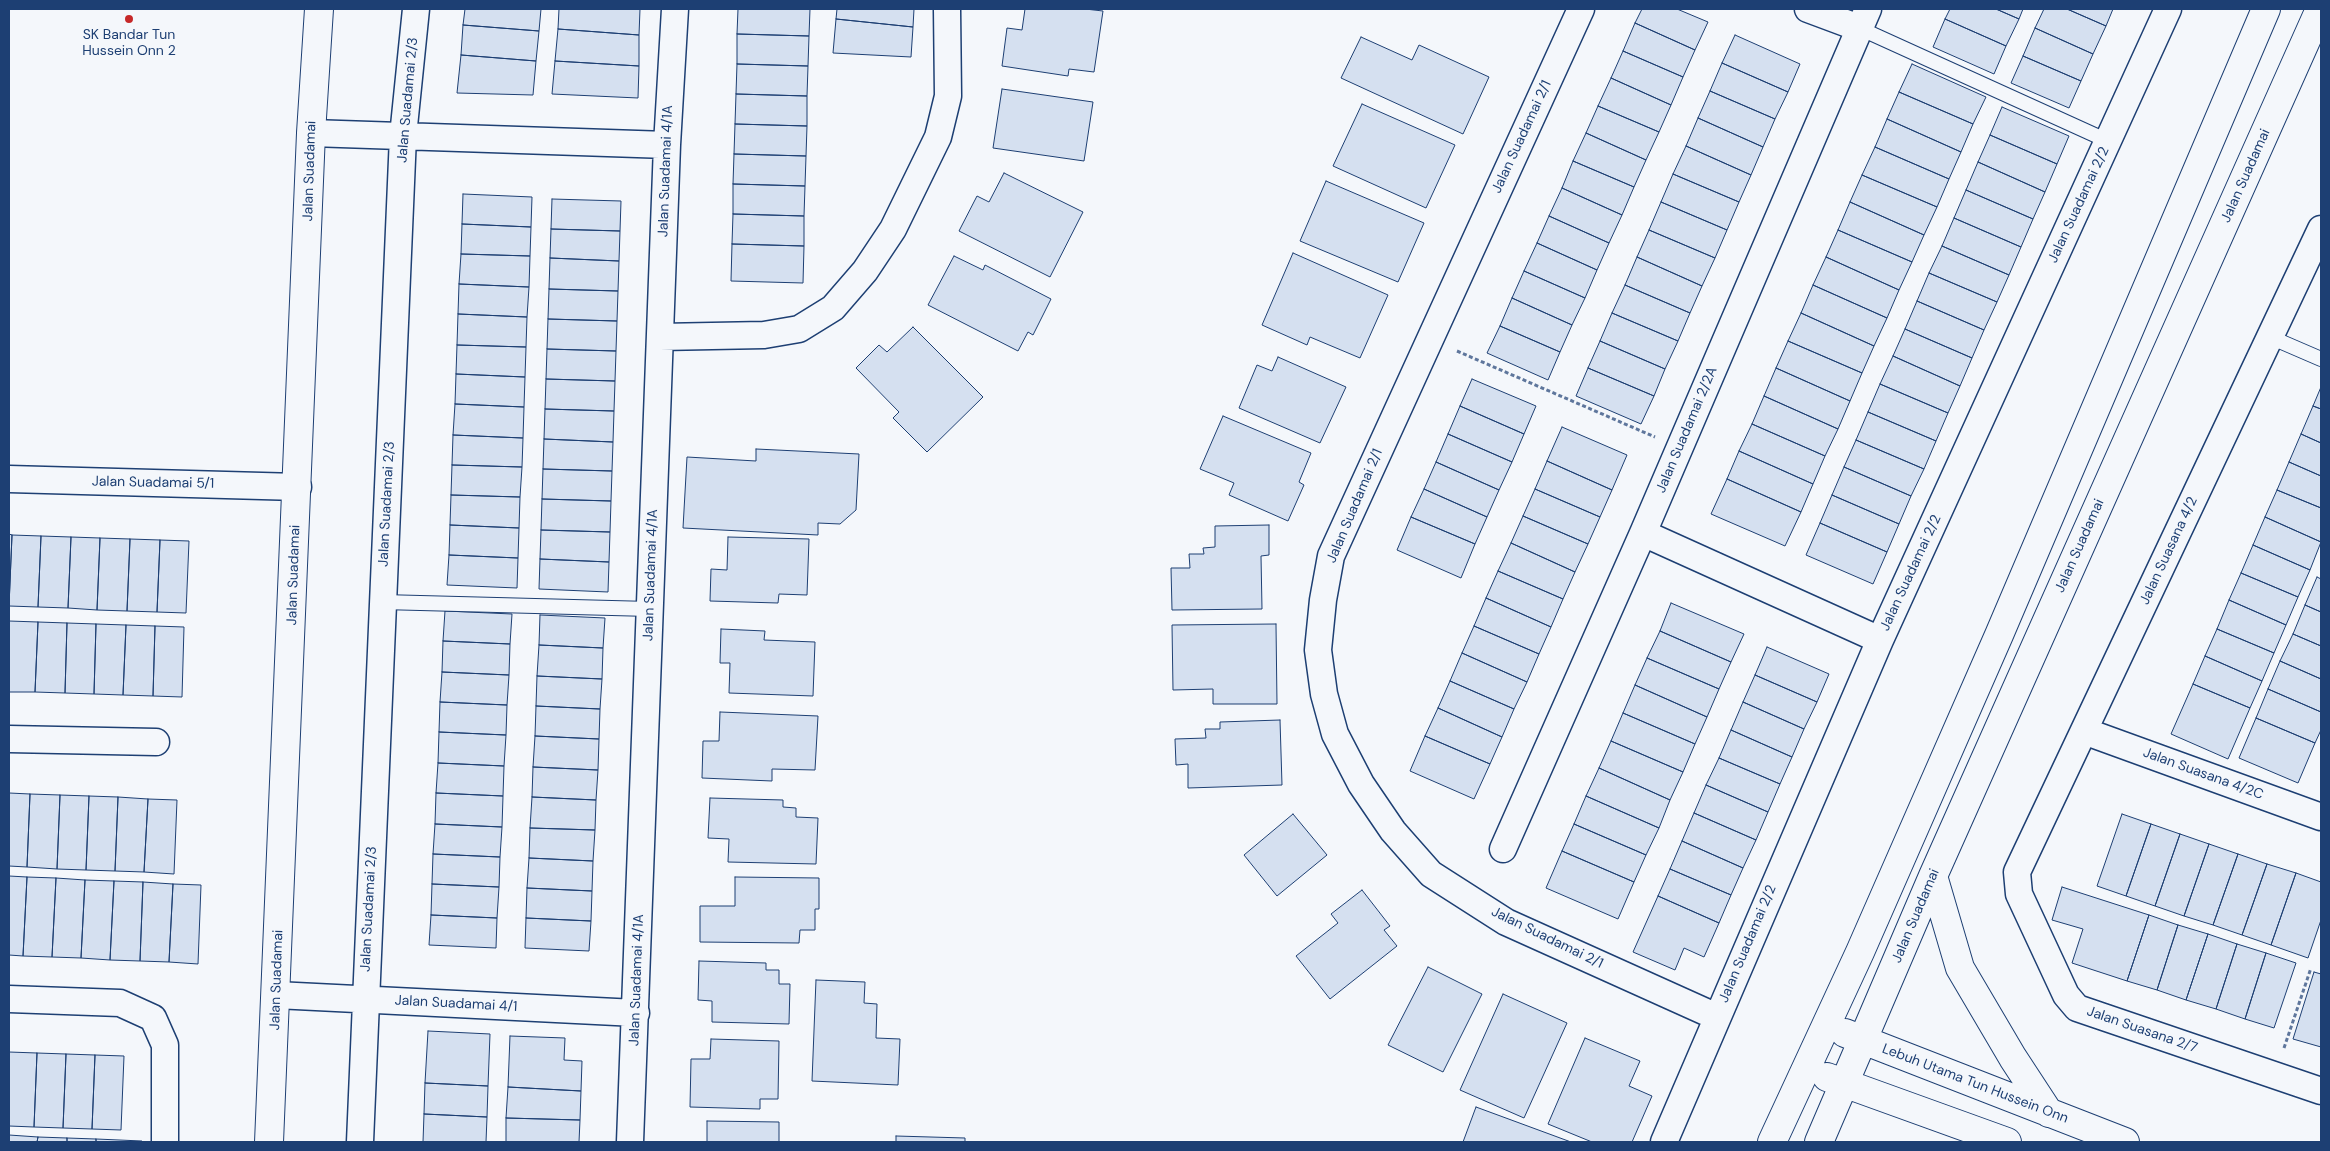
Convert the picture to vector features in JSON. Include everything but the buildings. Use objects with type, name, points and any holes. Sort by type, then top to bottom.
[{"type":"main road","name":"Jalan Suadamai","points":[[270,1142],[311,133],[319,9]]},
{"type":"main road","points":[[1772,1142],[1860,952],[1995,644],[2266,9]]},
{"type":"main road","name":"Jalan Suadamai","points":[[1819,1142],[1933,876],[2320,9]]},
{"type":"main road","points":[[1933,876],[1960,968],[2013,1058],[2049,1112]]},
{"type":"main road","name":"Lebuh Utama Tun Hussein Onn","points":[[1826,1026],[2125,1142]]},
{"type":"main road","points":[[1806,1069],[2007,1142]]},
{"type":"street","name":"Jalan Suadamai 2/3","points":[[360,1142],[403,136],[416,9]]},
{"type":"street","name":"Jalan Suadamai 4/1A","points":[[630,1142],[666,145],[675,9]]},
{"type":"street","points":[[660,337],[764,335],[799,329],[833,308],[864,271],[893,229],[938,137],[948,96],[947,9]]},
{"type":"street","name":"Jalan Suadamai 2/1","points":[[1581,9],[1331,556],[1323,600],[1318,650],[1324,694],[1335,734],[1361,784],[1388,823],[1431,874],[1506,922],[1717,1017]]},
{"type":"street","points":[[1808,9],[1864,18]]},
{"type":"street","name":"Jalan Suadamai 2/2","points":[[1664,1142],[1880,640],[2168,9]]},
{"type":"street","name":"Jalan Suadamai 2/2A","points":[[1503,849],[1643,533],[1864,18]]},
{"type":"street","points":[[311,133],[666,145]]},
{"type":"street","name":"Jalan Suasana 4/2","points":[[2017,872],[2321,229]]},
{"type":"street","name":"Jalan Suadamai 5/1","points":[[9,479],[298,486]]},
{"type":"street","points":[[1643,533],[1880,640]]},
{"type":"street","name":"Jalan Suasana 4/2C","points":[[2084,731],[2321,817]]},
{"type":"street","points":[[9,739],[156,742]]},
{"type":"street","name":"Jalan Suasana 2/7","points":[[2017,872],[2019,894],[2066,995],[2077,1008],[2321,1091]]},
{"type":"street","name":"Jalan Suadamai 4/1","points":[[276,995],[636,1013]]},
{"type":"street","points":[[9,999],[120,1003],[153,1018],[165,1045],[165,1142]]},
{"type":"lane","points":[[1864,18],[2108,141]]},
{"type":"lane","points":[[2270,337],[2321,359]]},
{"type":"lane","points":[[382,602],[650,609]]},
{"type":"path","points":[[1429,339],[1679,447]]},
{"type":"path","points":[[2275,1075],[2311,968]]},
{"type":"place","name":"SK Bandar Tun Hussein Onn 2","points":[[129,19]]}]
